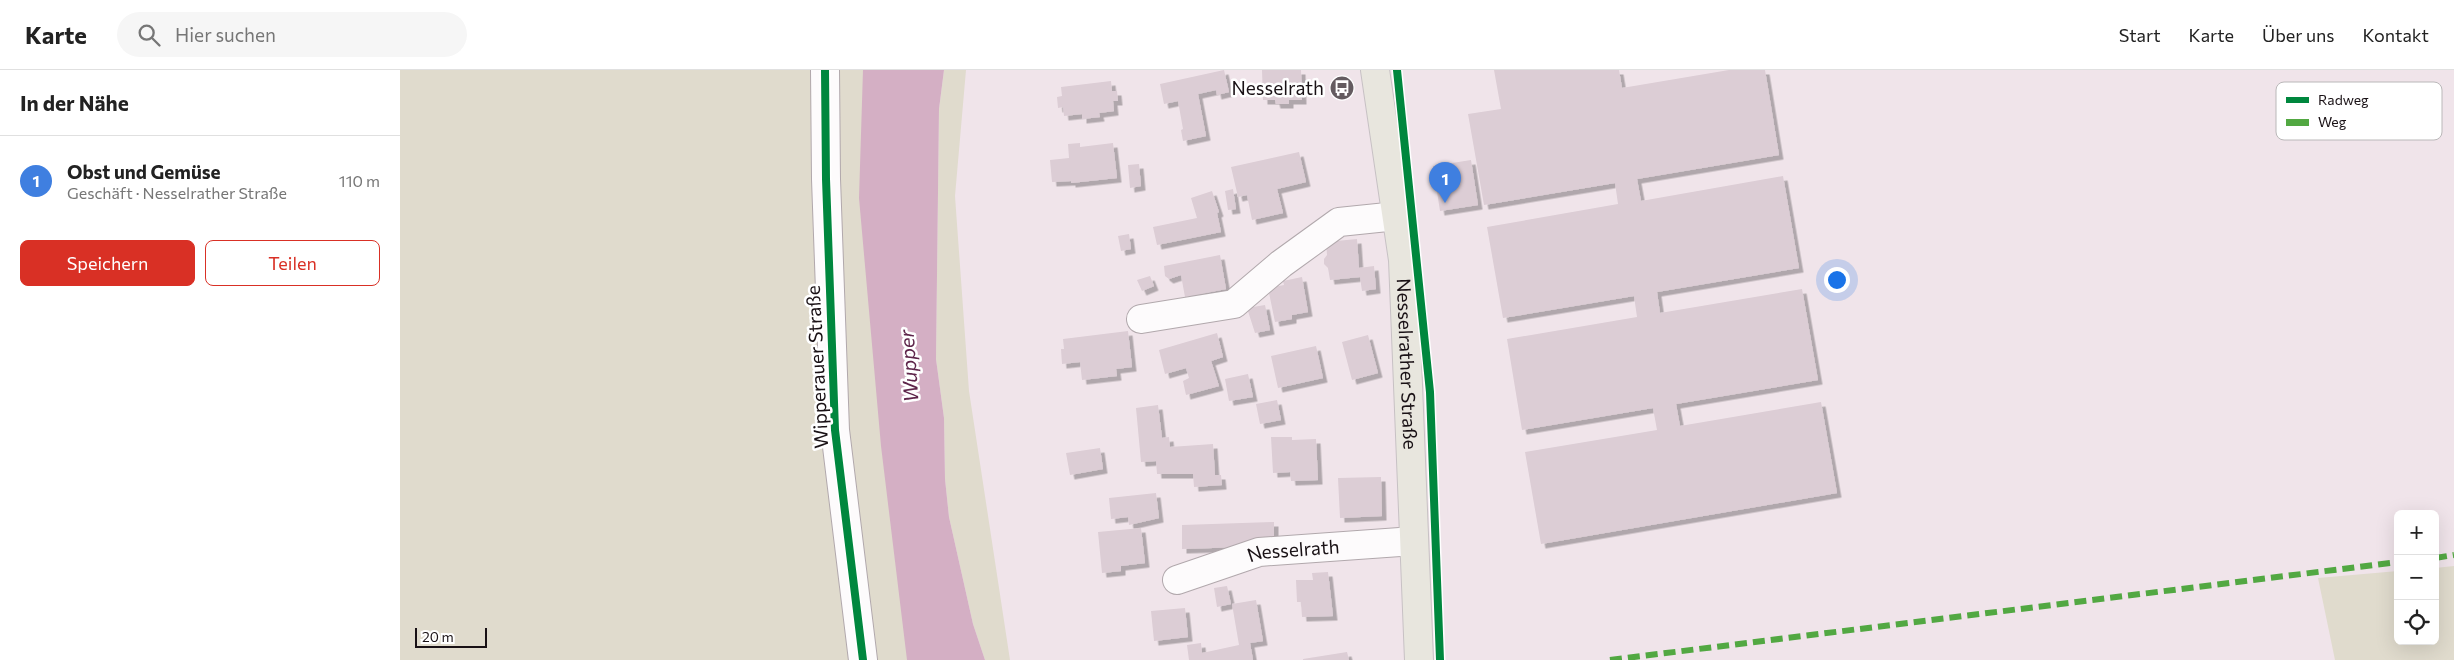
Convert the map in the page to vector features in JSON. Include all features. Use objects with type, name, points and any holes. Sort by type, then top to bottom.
[{"type":"main road","name":"Nesselrather Straße","points":[[1375,70],[1403,260],[1418,660]]},
{"type":"street","name":"Wipperauer Straße","points":[[825,70],[826,189],[835,430],[863,660]]},
{"type":"street","points":[[1141,319],[1234,304],[1281,264],[1339,222],[1397,216]]},
{"type":"street","name":"Nesselrath","points":[[1177,580],[1259,552],[1414,541]]},
{"type":"shaded area","points":[[400,70],[877,70],[920,660],[400,660]]},
{"type":"shaded area","points":[[944,70],[966,70],[955,196],[969,391],[1010,660],[985,660],[973,624],[949,517],[945,479],[944,418],[936,359],[939,109]]},
{"type":"shaded area","points":[[2454,566],[2454,660],[2335,660],[2318,578],[2394,571],[2394,645],[2439,645],[2439,568]]},
{"type":"water","name":"Wupper","points":[[863,70],[944,70],[939,109],[936,359],[944,418],[945,479],[949,517],[973,624],[985,660],[907,660],[881,446],[859,198]]},
{"type":"building","points":[[1224,70],[1229,92],[1217,95],[1216,90],[1198,94],[1206,136],[1183,141],[1178,101],[1164,104],[1160,84]]},
{"type":"building","points":[[1262,70],[1301,70],[1302,100],[1289,100],[1289,104],[1276,104],[1275,100],[1263,100]]},
{"type":"building","points":[[1494,70],[1619,70],[1622,88],[1729,70],[1765,70],[1779,155],[1637,179],[1641,201],[1783,176],[1799,268],[1657,292],[1660,313],[1802,289],[1818,380],[1676,404],[1680,426],[1821,402],[1837,493],[1541,544],[1525,452],[1657,430],[1653,408],[1522,430],[1507,339],[1637,317],[1634,296],[1503,318],[1487,227],[1618,204],[1615,183],[1484,205],[1468,114],[1501,109]]},
{"type":"building","points":[[1111,81],[1112,91],[1117,91],[1118,101],[1113,101],[1114,111],[1099,113],[1100,117],[1082,119],[1082,114],[1064,116],[1063,107],[1058,108],[1057,97],[1062,96],[1061,87]]},
{"type":"building","points":[[1080,143],[1080,147],[1113,143],[1117,178],[1071,183],[1071,181],[1052,182],[1050,160],[1069,158],[1068,144]]},
{"type":"building","points":[[1299,152],[1306,182],[1277,189],[1283,213],[1252,220],[1247,195],[1238,197],[1231,167]]},
{"type":"building","points":[[1471,160],[1478,205],[1440,211],[1433,166]]},
{"type":"building","points":[[1139,164],[1141,186],[1130,188],[1128,165]]},
{"type":"building","points":[[1233,189],[1236,209],[1228,210],[1225,191]]},
{"type":"building","points":[[1212,191],[1219,212],[1217,213],[1221,232],[1157,245],[1153,227],[1197,218],[1191,198]]},
{"type":"building","points":[[1129,234],[1131,249],[1121,251],[1118,236]]},
{"type":"building","points":[[1357,239],[1359,268],[1374,266],[1376,289],[1362,291],[1360,277],[1330,280],[1328,268],[1324,264],[1324,259],[1327,255],[1326,242]]},
{"type":"building","points":[[1220,255],[1226,289],[1185,297],[1181,275],[1169,279],[1165,276],[1164,266]]},
{"type":"building","points":[[1150,276],[1154,286],[1142,291],[1137,280]]},
{"type":"building","points":[[1302,277],[1308,312],[1292,315],[1292,319],[1275,322],[1268,288],[1284,285],[1283,281]]},
{"type":"building","points":[[1265,305],[1270,330],[1255,333],[1247,308]]},
{"type":"building","points":[[1128,331],[1132,367],[1116,369],[1117,376],[1082,380],[1080,362],[1062,364],[1061,349],[1064,349],[1063,339]]},
{"type":"building","points":[[1217,333],[1223,357],[1211,361],[1219,386],[1186,395],[1183,381],[1189,378],[1186,368],[1165,374],[1159,350]]},
{"type":"building","points":[[1368,335],[1378,373],[1352,380],[1342,342]]},
{"type":"building","points":[[1316,346],[1323,378],[1278,388],[1271,356]]},
{"type":"building","points":[[1248,374],[1253,397],[1229,401],[1225,379]]},
{"type":"building","points":[[1277,400],[1281,420],[1260,424],[1256,404]]},
{"type":"building","points":[[1158,405],[1162,438],[1169,437],[1170,447],[1213,444],[1215,475],[1221,475],[1222,485],[1194,487],[1193,474],[1157,474],[1156,461],[1141,462],[1136,408]]},
{"type":"building","points":[[1271,437],[1292,437],[1292,440],[1316,439],[1318,480],[1291,481],[1290,472],[1273,473]]},
{"type":"building","points":[[1100,448],[1103,469],[1070,475],[1066,453]]},
{"type":"building","points":[[1381,477],[1382,516],[1340,518],[1338,478]]},
{"type":"building","points":[[1156,493],[1159,518],[1129,525],[1128,517],[1111,519],[1109,498]]},
{"type":"building","points":[[1274,522],[1274,546],[1182,549],[1182,525]]},
{"type":"building","points":[[1141,528],[1145,563],[1121,566],[1121,571],[1102,573],[1098,532]]},
{"type":"building","points":[[1328,572],[1333,616],[1302,617],[1301,602],[1297,602],[1296,580],[1313,580],[1312,573]]},
{"type":"building","points":[[1227,586],[1231,604],[1217,607],[1214,588]]},
{"type":"building","points":[[1256,600],[1263,641],[1250,643],[1253,660],[1189,660],[1187,645],[1201,643],[1202,653],[1239,645],[1232,604]]},
{"type":"building","points":[[1185,608],[1188,637],[1154,641],[1151,611]]},
{"type":"building","points":[[1347,652],[1349,660],[1303,660],[1303,659]]},
{"type":"marked path","points":[[2439,557],[2454,555]]},
{"type":"marked path","points":[[1610,660],[2394,562]]},
{"type":"cycle path","points":[[825,70],[826,179],[835,430],[863,660]]},
{"type":"cycle path","points":[[1397,70],[1430,392],[1440,660]]},
{"type":"place","name":"Nesselrath","points":[[1342,88]]},
{"type":"place","name":"Obst und Gemüse","points":[[1445,203]]}]
